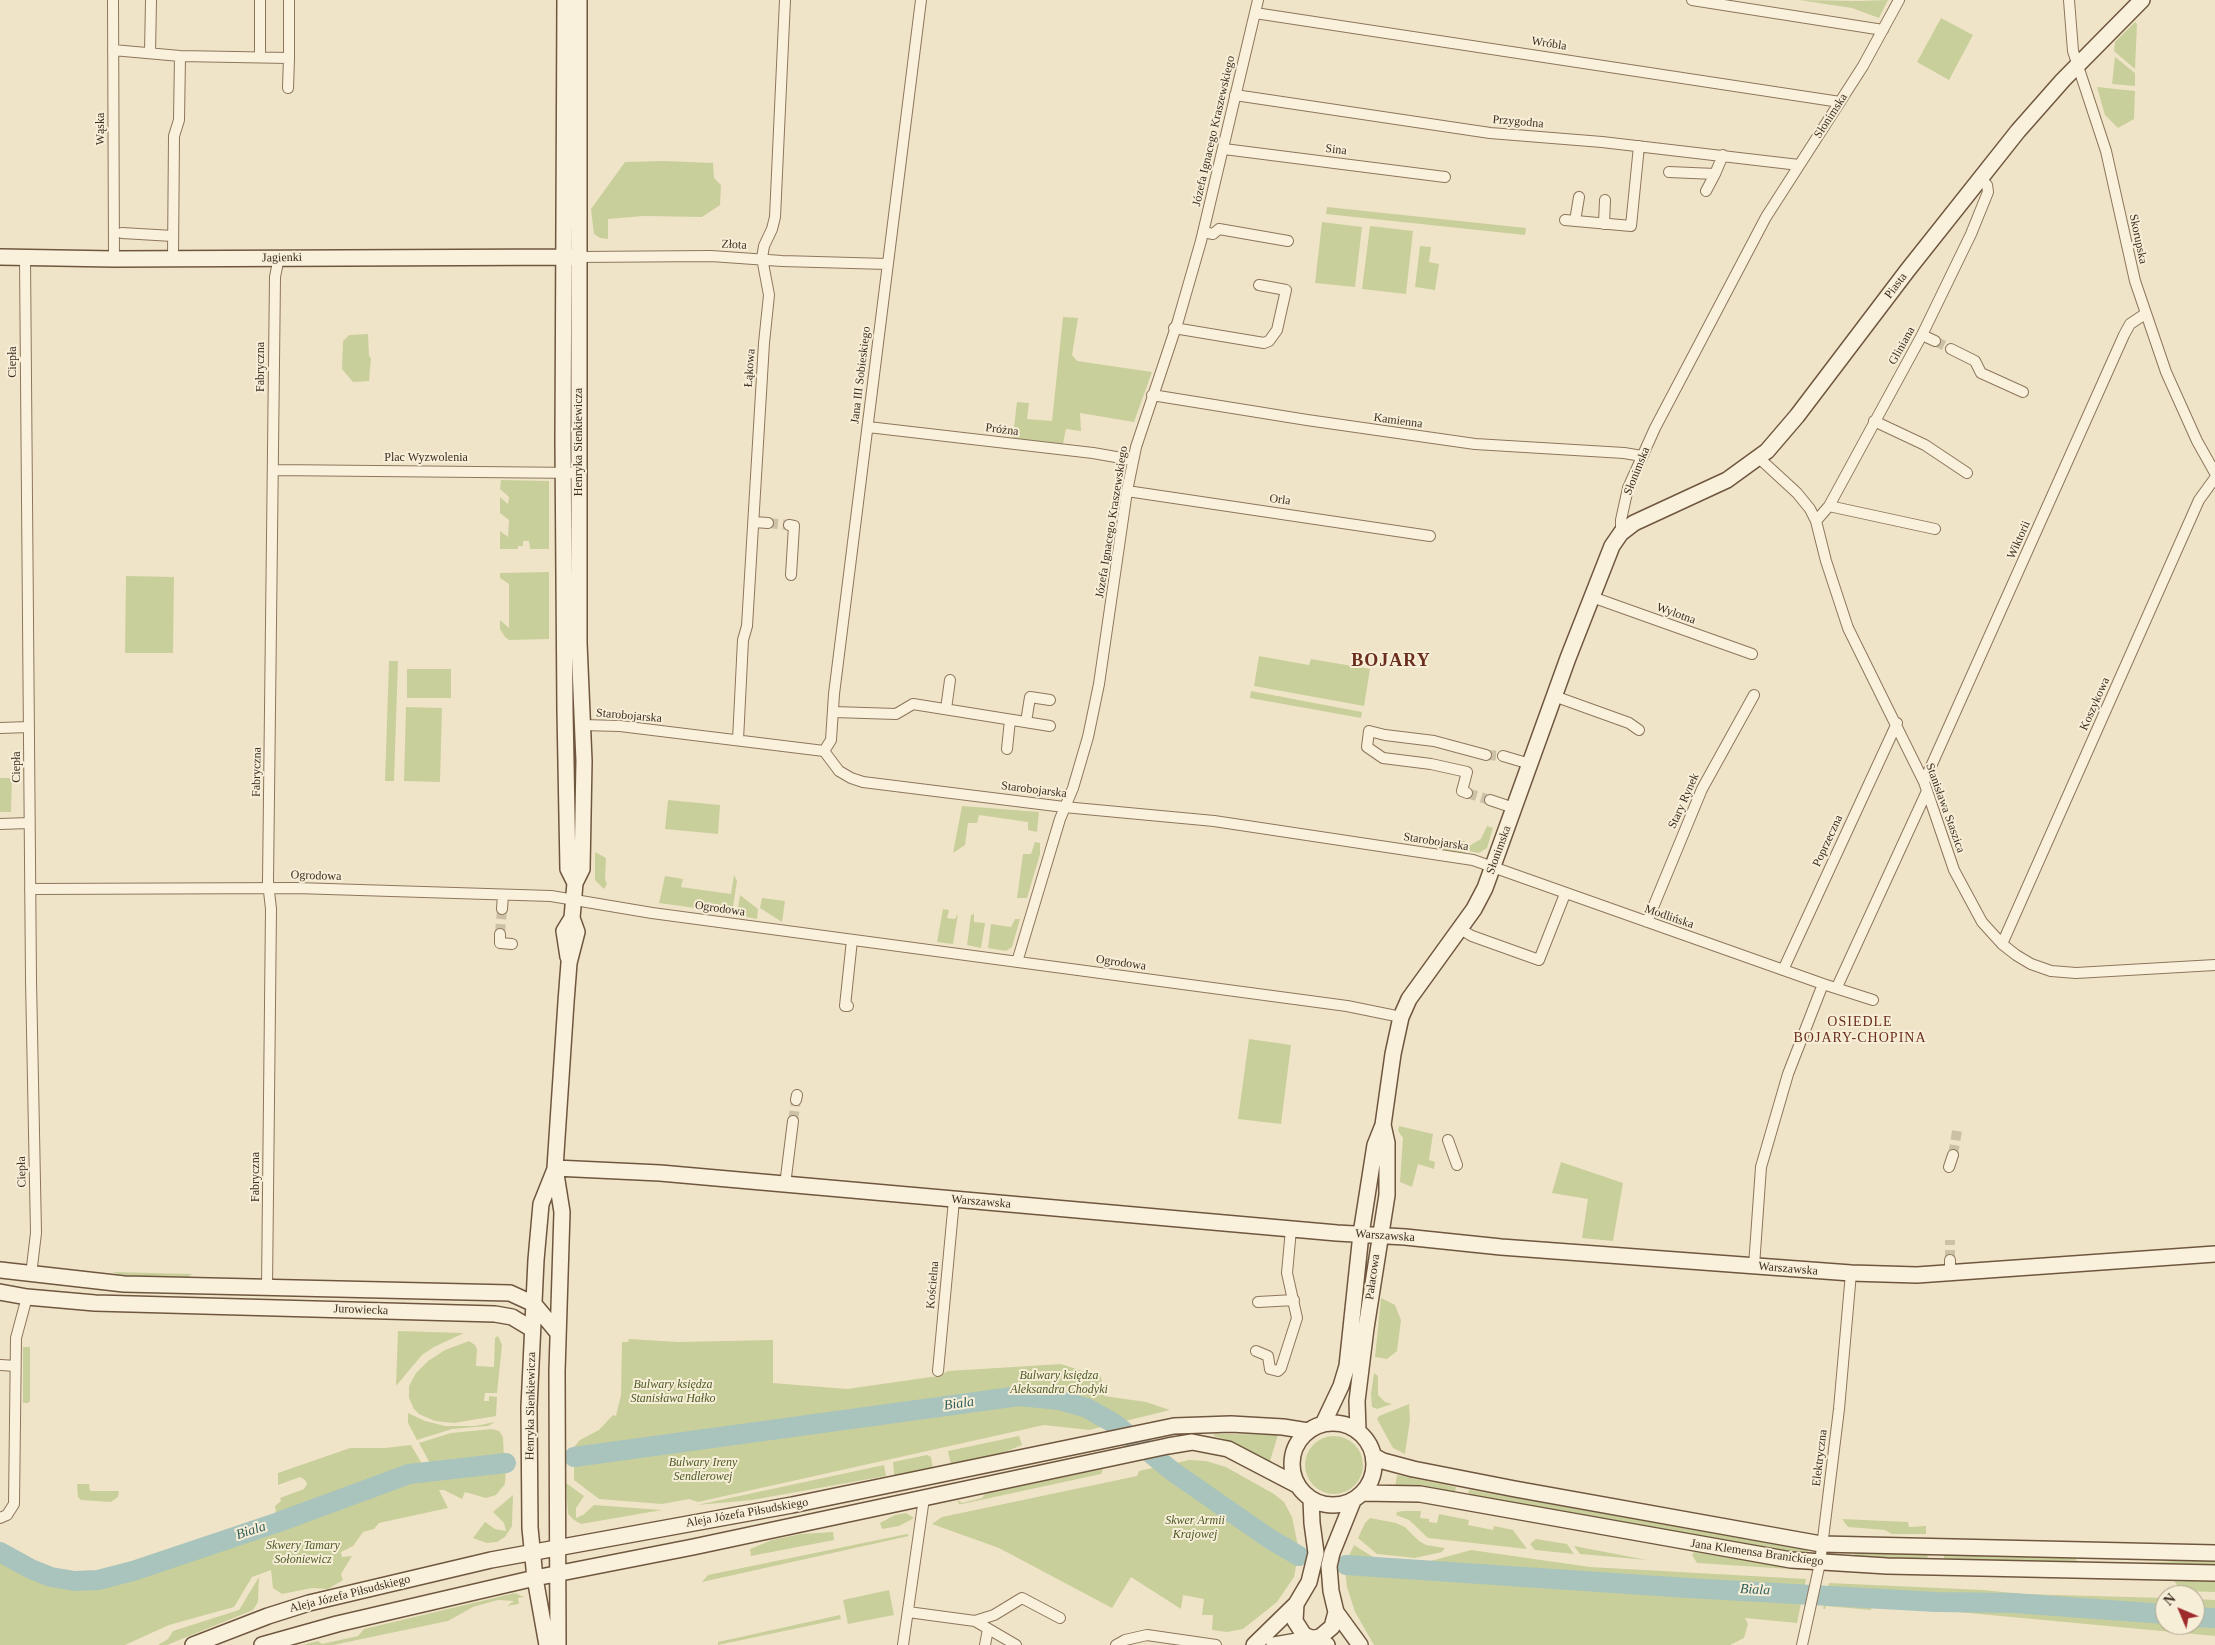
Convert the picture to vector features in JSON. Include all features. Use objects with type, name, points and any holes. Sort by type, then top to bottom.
[{"type":"main road","name":"Henryka Sienkiewicza","points":[[565,0],[580,183],[572,257]]},
{"type":"main road","name":"Henryka Sienkiewicza","points":[[575,883],[568,869],[573,643],[571,472],[572,257],[565,182],[578,0]]},
{"type":"main road","name":"Piasta","points":[[1622,533],[1644,517],[1727,480],[1759,458],[1796,416],[1980,178],[2055,88],[2142,0]]},
{"type":"main road","points":[[565,182],[580,183]]},
{"type":"main road","name":"Jagienki","points":[[0,257],[114,259],[572,257]]},
{"type":"main road","name":"Słonimska","points":[[1401,1017],[1409,999],[1460,929],[1482,895],[1494,867],[1554,696],[1592,597],[1612,546],[1622,533]]},
{"type":"main road","name":"Henryka Sienkiewicza","points":[[558,1645],[558,1333],[562,1212],[555,1168],[570,964],[577,932],[572,918],[575,883],[582,869],[584,760],[573,643]]},
{"type":"main road","name":"Pałacowa","points":[[1323,1424],[1341,1386],[1347,1366],[1361,1234],[1375,1145],[1383,1125],[1393,1054],[1401,1017]]},
{"type":"main road","name":"Pałacowa","points":[[1358,1430],[1358,1393],[1387,1195],[1387,1143],[1383,1125]]},
{"type":"main road","name":"Henryka Sienkiewicza","points":[[547,1645],[532,1551],[530,1450],[532,1330],[541,1204],[555,1168]]},
{"type":"main road","name":"Warszawska","points":[[555,1168],[660,1173],[1291,1229],[1851,1273],[1891,1275],[1950,1266],[2215,1254]]},
{"type":"main road","name":"Jurowiecka","points":[[0,1270],[105,1283],[408,1292],[510,1293],[534,1304]]},
{"type":"main road","points":[[28,1297],[32,1275]]},
{"type":"main road","points":[[186,1305],[194,1286]]},
{"type":"main road","points":[[267,1288],[267,1307]]},
{"type":"main road","name":"Jurowiecka","points":[[0,1292],[72,1302],[473,1314],[512,1317],[532,1330]]},
{"type":"main road","points":[[408,1292],[409,1311]]},
{"type":"main road","points":[[473,1314],[474,1293]]},
{"type":"main road","points":[[534,1304],[558,1333]]},
{"type":"main road","points":[[1358,1497],[1331,1506],[1311,1499],[1297,1485],[1293,1476],[1292,1456],[1301,1438],[1308,1431],[1323,1424],[1335,1422],[1347,1425],[1358,1430],[1365,1438],[1374,1456],[1373,1476],[1358,1497],[1339,1534],[1328,1566],[1336,1612],[1360,1645]]},
{"type":"main road","name":"Aleja Józefa Piłsudskiego","points":[[193,1645],[260,1619],[316,1601],[532,1551],[792,1505],[1152,1430],[1174,1426],[1231,1424],[1283,1427],[1308,1431]]},
{"type":"main road","name":"Aleja Józefa Piłsudskiego","points":[[262,1645],[336,1624],[535,1578],[1192,1442],[1228,1449],[1297,1485]]},
{"type":"main road","name":"Jana Klemensa Branickiego","points":[[1374,1456],[1395,1464],[1465,1478],[1822,1544],[2215,1553]]},
{"type":"main road","points":[[1460,1501],[1465,1478]]},
{"type":"main road","name":"Jana Klemensa Branickiego","points":[[1358,1497],[1420,1494],[1736,1552],[1820,1563],[2215,1573]]},
{"type":"main road","points":[[1254,1645],[1296,1604],[1311,1577],[1316,1553],[1311,1499]]},
{"type":"main road","points":[[2091,1550],[2087,1553],[2085,1561],[2092,1571]]},
{"type":"main road","points":[[1296,1604],[1295,1621],[1304,1635],[1327,1645]]},
{"type":"main road","points":[[1274,1645],[1312,1638],[1327,1633],[1332,1627],[1336,1612]]},
{"type":"street","name":"Wąska","points":[[113,0],[114,259]]},
{"type":"street","points":[[150,53],[151,0]]},
{"type":"street","points":[[260,0],[260,57]]},
{"type":"street","points":[[288,88],[289,0]]},
{"type":"street","name":"Łąkowa","points":[[738,740],[743,640],[747,626],[768,295],[762,258],[764,246],[775,217],[785,0]]},
{"type":"street","name":"Jana III Sobieskiego","points":[[824,751],[831,740],[834,694],[921,0]]},
{"type":"street","name":"Józefa Ignacego Kraszewskiego","points":[[1017,962],[1064,807],[1073,788],[1095,708],[1133,460],[1203,232],[1258,0]]},
{"type":"street","points":[[1692,0],[1883,30]]},
{"type":"street","name":"Słonimska","points":[[1622,533],[1625,501],[1642,456],[1758,231],[1840,102],[1899,0]]},
{"type":"street","name":"Skorupska","points":[[2069,0],[2072,48],[2106,151],[2133,274],[2145,314],[2166,372],[2193,433],[2215,473]]},
{"type":"street","name":"Wróbla","points":[[1255,12],[1840,102]]},
{"type":"street","points":[[113,50],[180,56],[289,58]]},
{"type":"street","points":[[173,258],[174,136],[179,120],[180,56]]},
{"type":"street","name":"Przygodna","points":[[1235,95],[1490,133],[1639,146],[1799,165]]},
{"type":"street","points":[[1578,197],[1570,221],[1631,226],[1639,146]]},
{"type":"street","name":"Sina","points":[[1224,149],[1446,177]]},
{"type":"street","points":[[1706,191],[1723,155]]},
{"type":"street","points":[[1669,172],[1715,174]]},
{"type":"street","name":"Gliniana","points":[[1816,521],[1829,506],[1922,335],[1988,192],[1988,185],[1980,178]]},
{"type":"street","points":[[1604,224],[1606,200]]},
{"type":"street","points":[[1203,232],[1213,234],[1219,229],[1288,241]]},
{"type":"street","points":[[122,233],[173,236]]},
{"type":"street","name":"Złota","points":[[572,257],[711,256],[762,258],[776,261],[887,264]]},
{"type":"street","name":"Fabryczna","points":[[267,1288],[271,909],[268,888],[275,278],[279,257]]},
{"type":"street","name":"Ciepła","points":[[25,258],[30,889],[36,1233],[32,1275]]},
{"type":"street","points":[[1174,328],[1264,343],[1270,341],[1277,330],[1286,290],[1258,285]]},
{"type":"street","name":"Wiktorii","points":[[1926,786],[2124,335],[2130,324],[2145,314]]},
{"type":"street","points":[[1922,335],[1936,341]]},
{"type":"street","points":[[1950,349],[1975,361],[1981,373],[2023,392]]},
{"type":"street","name":"Kamienna","points":[[1152,395],[1465,443],[1624,453],[1642,456]]},
{"type":"street","points":[[1874,421],[1925,445],[1967,473]]},
{"type":"street","name":"Próżna","points":[[868,427],[1086,452],[1133,460]]},
{"type":"street","name":"Stanisława Staszica","points":[[1759,458],[1797,494],[1810,509],[1816,521],[1826,561],[1848,628],[1926,786],[1954,870],[1982,922],[2002,944],[2031,964],[2051,970],[2076,973],[2215,965]]},
{"type":"street","name":"Plac Wyzwolenia","points":[[274,470],[571,472]]},
{"type":"street","name":"Koszykowa","points":[[2002,944],[2200,500],[2215,478]]},
{"type":"street","name":"Orla","points":[[1127,491],[1430,536]]},
{"type":"street","points":[[1829,506],[1935,528]]},
{"type":"street","points":[[754,522],[768,523]]},
{"type":"street","points":[[790,525],[794,526],[791,575]]},
{"type":"street","name":"Wylotna","points":[[1592,597],[1752,654]]},
{"type":"street","points":[[946,709],[950,680]]},
{"type":"street","name":"Stary Rynek","points":[[1647,922],[1702,789],[1754,695]]},
{"type":"street","points":[[1554,696],[1629,723],[1639,730]]},
{"type":"street","points":[[1026,722],[1030,697],[1050,700]]},
{"type":"street","points":[[834,708],[896,714],[913,704],[1050,726]]},
{"type":"street","points":[[1007,749],[1010,720]]},
{"type":"street","name":"Poprzeczna","points":[[1784,970],[1896,723]]},
{"type":"street","name":"Starobojarska","points":[[582,725],[620,726],[824,751],[839,771],[862,782],[1064,807],[1214,821],[1473,860],[1494,867]]},
{"type":"street","points":[[0,728],[29,727]]},
{"type":"street","points":[[1467,793],[1462,791],[1468,772],[1431,764],[1382,758],[1367,747],[1369,731],[1385,735],[1434,741],[1486,755]]},
{"type":"street","points":[[1503,756],[1530,764]]},
{"type":"street","points":[[1837,988],[1926,786]]},
{"type":"street","points":[[1490,800],[1514,808]]},
{"type":"street","points":[[0,824],[30,823]]},
{"type":"street","name":"Modlińska","points":[[1494,867],[1565,894],[1873,1000]]},
{"type":"street","name":"Ogrodowa","points":[[30,889],[268,888],[551,896],[646,912],[1335,1005],[1401,1017]]},
{"type":"street","points":[[1460,929],[1472,936],[1539,960],[1565,894]]},
{"type":"street","points":[[502,910],[503,895]]},
{"type":"street","points":[[500,934],[500,943],[512,944]]},
{"type":"street","points":[[848,1006],[845,1006],[852,940]]},
{"type":"street","points":[[1754,1266],[1760,1167],[1788,1074],[1823,984]]},
{"type":"street","points":[[785,1185],[793,1121]]},
{"type":"street","points":[[1448,1140],[1457,1165]]},
{"type":"street","points":[[1949,1167],[1953,1155]]},
{"type":"street","name":"Kościelna","points":[[938,1371],[954,1200]]},
{"type":"street","points":[[1256,1350],[1268,1356],[1270,1370],[1281,1368],[1297,1318],[1287,1273],[1291,1229]]},
{"type":"street","name":"Elektryczna","points":[[1802,1645],[1820,1563],[1839,1409],[1851,1273]]},
{"type":"street","points":[[0,1518],[7,1515],[14,1504],[16,1338],[28,1297]]},
{"type":"street","points":[[1258,1302],[1294,1300]]},
{"type":"street","points":[[1,1365],[15,1366]]},
{"type":"street","points":[[903,1645],[924,1498]]},
{"type":"street","points":[[975,1621],[994,1614],[1022,1598],[1060,1618]]},
{"type":"street","points":[[908,1612],[975,1621],[1016,1645]]},
{"type":"street","points":[[986,1645],[988,1629]]},
{"type":"street","points":[[1116,1645],[1125,1640],[1146,1636],[1216,1645]]},
{"type":"green space","points":[[1799,0],[1888,0],[1879,18],[1852,8]]},
{"type":"green space","points":[[1941,18],[1973,35],[1949,80],[1917,62]]},
{"type":"green space","points":[[2135,22],[2137,24],[2135,69],[2114,51],[2115,42]]},
{"type":"green space","points":[[2115,57],[2135,73],[2135,86],[2112,84]]},
{"type":"green space","points":[[2097,87],[2135,91],[2134,119],[2118,128],[2105,115]]},
{"type":"green space","points":[[625,162],[713,163],[714,178],[721,185],[720,205],[702,217],[644,216],[608,219],[608,239],[600,238],[594,234],[591,209]]},
{"type":"green space","points":[[1327,207],[1526,228],[1525,235],[1326,214]]},
{"type":"green space","points":[[1322,222],[1362,227],[1355,287],[1315,283]]},
{"type":"green space","points":[[1370,226],[1413,231],[1406,294],[1362,289]]},
{"type":"green space","points":[[1420,246],[1431,247],[1429,262],[1439,264],[1435,290],[1415,287]]},
{"type":"green space","points":[[1063,317],[1078,318],[1072,355],[1077,361],[1152,372],[1134,422],[1080,413],[1081,431],[1066,429],[1062,449],[1012,444],[1017,402],[1029,403],[1027,419],[1052,421]]},
{"type":"green space","points":[[368,334],[369,356],[371,358],[369,381],[353,382],[342,369],[343,341],[349,335]]},
{"type":"green space","points":[[501,480],[549,481],[549,549],[530,549],[529,541],[523,541],[523,546],[518,546],[518,549],[500,549],[500,531],[508,537],[509,520],[500,513],[500,497],[508,504],[509,497],[500,489]]},
{"type":"green space","points":[[549,572],[549,639],[509,640],[500,629],[500,620],[509,628],[509,584],[500,578],[500,573]]},
{"type":"green space","points":[[126,576],[174,577],[173,653],[125,653]]},
{"type":"green space","points":[[1259,656],[1309,665],[1311,659],[1370,669],[1364,706],[1254,686]]},
{"type":"green space","points":[[389,661],[398,661],[394,781],[385,781]]},
{"type":"green space","points":[[407,669],[451,669],[451,698],[407,698]]},
{"type":"green space","points":[[1251,691],[1362,712],[1361,718],[1250,698]]},
{"type":"green space","points":[[406,707],[442,708],[440,782],[404,781]]},
{"type":"green space","points":[[0,778],[12,778],[11,812],[0,812]]},
{"type":"green space","points":[[668,800],[720,805],[718,834],[665,829]]},
{"type":"green space","points":[[962,806],[1039,812],[1037,832],[1028,830],[1028,822],[979,815],[977,823],[968,823],[965,845],[953,853]]},
{"type":"green space","points":[[1487,826],[1493,828],[1487,848],[1479,853],[1469,851],[1469,846],[1481,839]]},
{"type":"green space","points":[[1445,839],[1452,843],[1454,840],[1465,841],[1465,853],[1438,849],[1436,846],[1444,842]]},
{"type":"green space","points":[[1035,842],[1040,843],[1040,854],[1027,898],[1017,898],[1023,854],[1031,854]]},
{"type":"green space","points":[[595,852],[606,858],[605,879],[607,884],[604,889],[595,880]]},
{"type":"green space","points":[[734,875],[737,881],[732,913],[659,903],[665,876],[683,879],[681,887],[731,894]]},
{"type":"green space","points":[[740,895],[758,909],[757,919],[737,915]]},
{"type":"green space","points":[[762,898],[785,901],[782,922],[760,908]]},
{"type":"green space","points":[[943,909],[949,910],[947,918],[955,919],[958,914],[953,944],[937,942]]},
{"type":"green space","points":[[974,914],[974,922],[985,923],[981,948],[967,945],[971,915]]},
{"type":"green space","points":[[1015,919],[1020,919],[1012,947],[1006,951],[988,948],[991,924],[1011,927]]},
{"type":"green space","points":[[1249,1039],[1291,1045],[1281,1124],[1238,1119]]},
{"type":"green space","points":[[1399,1126],[1433,1134],[1429,1160],[1435,1162],[1434,1169],[1418,1164],[1412,1187],[1400,1182],[1403,1138],[1398,1131]]},
{"type":"green space","points":[[1561,1162],[1623,1183],[1613,1241],[1582,1238],[1588,1199],[1552,1193]]},
{"type":"green space","points":[[113,1272],[192,1274],[181,1278],[121,1276]]},
{"type":"green space","points":[[1381,1298],[1395,1305],[1401,1320],[1397,1351],[1387,1359],[1375,1357]]},
{"type":"green space","points":[[398,1331],[464,1333],[434,1347],[422,1355],[396,1386]]},
{"type":"green space","points":[[498,1336],[502,1345],[497,1393],[485,1393],[484,1401],[489,1401],[489,1396],[497,1397],[496,1416],[454,1423],[435,1421],[419,1414],[414,1409],[409,1398],[409,1386],[416,1373],[428,1361],[445,1350],[469,1341],[477,1349],[476,1366],[494,1367],[495,1338]]},
{"type":"green space","points":[[629,1339],[678,1342],[773,1340],[773,1383],[847,1389],[938,1376],[948,1371],[1061,1364],[1101,1377],[1104,1396],[1146,1402],[1170,1410],[1089,1430],[1044,1425],[698,1502],[689,1499],[662,1504],[599,1499],[574,1480],[574,1447],[580,1440],[599,1430],[613,1415],[616,1416],[621,1395],[622,1342],[628,1342]]},
{"type":"green space","points":[[23,1347],[30,1347],[30,1401],[28,1403],[23,1403]]},
{"type":"green space","points":[[1374,1373],[1378,1376],[1378,1395],[1385,1402],[1392,1404],[1377,1409],[1372,1407],[1371,1394]]},
{"type":"green space","points":[[1409,1404],[1410,1420],[1405,1454],[1393,1448],[1377,1419],[1379,1416]]},
{"type":"green space","points":[[408,1413],[425,1421],[445,1426],[475,1426],[495,1422],[488,1426],[452,1429],[417,1440],[408,1423]]},
{"type":"green space","points":[[492,1429],[499,1431],[503,1437],[504,1458],[432,1467],[419,1443],[451,1433]]},
{"type":"green space","points":[[1214,1434],[1278,1435],[1270,1461],[1228,1440],[1214,1436]]},
{"type":"green space","points":[[1019,1436],[1022,1445],[1000,1454],[951,1465],[948,1451]]},
{"type":"green space","points":[[1334,1436],[1345,1438],[1358,1449],[1363,1465],[1361,1476],[1350,1489],[1334,1494],[1323,1492],[1310,1481],[1305,1465],[1307,1454],[1318,1441]]},
{"type":"green space","points":[[411,1445],[425,1469],[373,1480],[277,1519],[275,1506],[281,1501],[280,1498],[304,1489],[307,1484],[300,1477],[278,1485],[278,1473],[350,1448],[385,1448]]},
{"type":"green space","points":[[927,1455],[931,1457],[933,1469],[894,1475],[893,1462]]},
{"type":"green space","name":"Skwer Armii Krajowej","points":[[1189,1460],[1206,1461],[1226,1467],[1274,1494],[1284,1502],[1292,1517],[1299,1551],[1294,1577],[1277,1602],[1243,1629],[1227,1632],[1212,1630],[1213,1615],[1202,1615],[1204,1599],[1183,1595],[1181,1609],[1131,1577],[1112,1608],[999,1548],[932,1524],[942,1517],[1137,1476],[1139,1471]]},
{"type":"green space","points":[[884,1465],[886,1476],[752,1500],[697,1505]]},
{"type":"green space","name":"Skwery Tamary Sołoniewicz","points":[[506,1466],[505,1484],[496,1495],[486,1498],[465,1492],[462,1499],[444,1490],[439,1490],[448,1508],[379,1523],[374,1529],[363,1532],[353,1546],[341,1552],[342,1557],[352,1556],[341,1574],[343,1580],[328,1589],[312,1588],[282,1594],[273,1588],[271,1570],[252,1577],[234,1607],[169,1625],[125,1645],[0,1645],[0,1552],[31,1569],[51,1577],[75,1581],[98,1580],[133,1571],[403,1480]]},
{"type":"green space","points":[[1103,1469],[1101,1474],[962,1504],[959,1504],[957,1500],[962,1503],[982,1498],[985,1494]]},
{"type":"green space","points":[[1397,1475],[1456,1487],[1455,1493],[1395,1488]]},
{"type":"green space","points":[[566,1483],[584,1496],[576,1508],[576,1518],[583,1515],[594,1505],[662,1510],[581,1524],[568,1514]]},
{"type":"green space","points":[[77,1484],[89,1484],[90,1491],[119,1491],[118,1497],[111,1502],[81,1500],[78,1497]]},
{"type":"green space","points":[[1468,1491],[1807,1550],[1811,1556],[1470,1496]]},
{"type":"green space","points":[[513,1495],[512,1526],[505,1537],[497,1542],[487,1543],[473,1538],[485,1522],[495,1529],[506,1531],[504,1523],[493,1512]]},
{"type":"green space","points":[[1421,1511],[1420,1518],[1429,1519],[1429,1522],[1437,1523],[1439,1514],[1469,1520],[1468,1525],[1493,1530],[1494,1526],[1513,1530],[1527,1549],[1428,1538],[1409,1520],[1396,1515],[1397,1512]]},
{"type":"green space","points":[[906,1513],[914,1518],[899,1526],[882,1529],[880,1523],[895,1515]]},
{"type":"green space","points":[[1370,1518],[1396,1523],[1405,1527],[1419,1541],[1426,1545],[1445,1548],[1442,1552],[1415,1558],[1377,1554],[1358,1538],[1365,1523]]},
{"type":"green space","points":[[1842,1519],[1908,1522],[1909,1527],[1926,1526],[1926,1534],[1892,1534],[1885,1530],[1848,1527]]},
{"type":"green space","points":[[833,1532],[834,1540],[751,1556],[750,1549],[772,1540],[801,1534]]},
{"type":"green space","points":[[907,1534],[909,1536],[702,1582],[708,1575]]},
{"type":"green space","points":[[1536,1539],[1567,1544],[1574,1554],[1535,1550],[1530,1544]]},
{"type":"green space","points":[[1354,1545],[1381,1562],[1416,1565],[1471,1550],[1590,1567],[1806,1579],[1797,1623],[1745,1618],[1748,1624],[1744,1638],[1730,1645],[1374,1645],[1355,1612],[1347,1587],[1345,1571]]},
{"type":"green space","points":[[1574,1546],[1647,1560],[1580,1554]]},
{"type":"green space","points":[[1855,1550],[1926,1553],[1928,1556],[1926,1560],[1854,1559]]},
{"type":"green space","points":[[1694,1552],[1803,1570],[1697,1563],[1692,1555]]},
{"type":"green space","points":[[1944,1553],[2076,1557],[2077,1564],[1944,1560]]},
{"type":"green space","points":[[2215,1560],[2215,1567],[2094,1564],[2149,1563]]},
{"type":"green space","points":[[259,1577],[258,1602],[253,1610],[167,1645],[158,1645],[168,1639],[173,1631],[239,1610]]},
{"type":"green space","points":[[2173,1579],[2215,1581],[2215,1592],[2205,1592],[2205,1585],[2177,1585]]},
{"type":"green space","points":[[1829,1583],[1983,1590],[2024,1594],[2155,1598],[2155,1630],[1872,1604],[1871,1610],[1826,1606],[1823,1609]]},
{"type":"green space","points":[[889,1590],[894,1615],[848,1624],[843,1600]]},
{"type":"green space","points":[[515,1593],[524,1597],[518,1598],[519,1604],[507,1606],[514,1601],[498,1600],[473,1607],[448,1621],[333,1645],[302,1645],[318,1641],[322,1644],[358,1636],[364,1629]]},
{"type":"green space","points":[[2205,1600],[2215,1600],[2215,1636],[2204,1635]]},
{"type":"green space","points":[[840,1615],[841,1619],[718,1645],[718,1642]]},
{"type":"waterway","name":"Biala","points":[[574,1457],[1019,1396],[1059,1400],[1087,1408],[1115,1424],[1172,1471],[1270,1539],[1299,1556]]},
{"type":"waterway","name":"Biala","points":[[0,1552],[31,1569],[51,1577],[75,1581],[98,1580],[133,1571],[276,1523],[409,1474],[506,1463]]},
{"type":"waterway","name":"Biala","points":[[1346,1565],[1688,1588],[1936,1602],[2013,1603],[2155,1613]]},
{"type":"waterway","name":"Biala","points":[[2205,1618],[2215,1618]]},
{"type":"tunnel","points":[[1935,341],[1951,349]]},
{"type":"tunnel","points":[[768,523],[789,525]]},
{"type":"tunnel","points":[[1486,755],[1503,756]]},
{"type":"tunnel","points":[[1467,793],[1490,800]]},
{"type":"tunnel","points":[[500,934],[502,909]]},
{"type":"tunnel","points":[[793,1121],[796,1100]]},
{"type":"tunnel","points":[[1953,1155],[1957,1131]]},
{"type":"tunnel","points":[[1950,1240],[1950,1260]]},
{"type":"district","name":"BOJARY","points":[[1391,661]]},
{"type":"district","name":"OSIEDLE BOJARY-CHOPINA","points":[[1860,1030]]},
{"type":"park label","name":"Bulwary księdza Aleksandra Chodyki","points":[[1059,1383]]},
{"type":"park label","name":"Bulwary księdza Stanisława Hałko","points":[[673,1392]]},
{"type":"park label","name":"Bulwary Ireny Sendlerowej","points":[[703,1470]]}]
